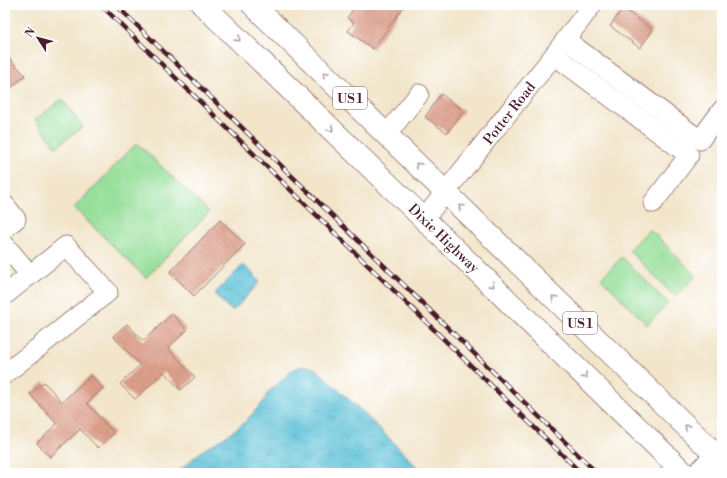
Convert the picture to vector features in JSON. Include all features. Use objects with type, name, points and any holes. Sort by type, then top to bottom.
[{"type":"main road","name":"US 1","points":[[253,5],[446,192],[720,452]]},
{"type":"main road","name":"Dixie Highway","points":[[210,7],[684,473]]},
{"type":"street","name":"Potter Road","points":[[424,219],[592,5]]},
{"type":"street","points":[[566,40],[700,140]]},
{"type":"street","points":[[554,55],[688,155]]},
{"type":"street","points":[[387,134],[419,94]]},
{"type":"street","points":[[653,203],[722,110]]},
{"type":"street","points":[[5,205],[16,219],[5,228]]},
{"type":"street","points":[[5,245],[30,275]]},
{"type":"street","points":[[5,294],[66,246],[108,292],[5,374]]},
{"type":"street","points":[[697,473],[720,452]]},
{"type":"green space","points":[[62,99],[83,127],[56,147],[35,120]]},
{"type":"green space","points":[[137,143],[209,212],[146,278],[74,208]]},
{"type":"green space","points":[[650,229],[696,276],[675,297],[629,250]]},
{"type":"green space","points":[[622,257],[668,303],[647,325],[601,278]]},
{"type":"water","points":[[242,266],[245,266],[258,279],[259,283],[235,309],[231,310],[216,296],[216,292]]},
{"type":"water","points":[[308,366],[316,369],[364,413],[423,473],[176,473],[203,450],[225,437],[244,423],[265,400],[267,393],[291,371],[299,367]]},
{"type":"building","points":[[356,5],[405,5],[373,49],[348,31],[354,23],[347,18]]},
{"type":"building","points":[[623,8],[653,30],[640,48],[610,26]]},
{"type":"building","points":[[5,54],[25,75],[5,94]]},
{"type":"building","points":[[441,94],[464,111],[447,133],[425,117]]},
{"type":"building","points":[[220,220],[245,244],[194,296],[170,272]]},
{"type":"building","points":[[172,314],[187,330],[168,348],[195,377],[181,390],[164,372],[135,399],[120,384],[140,365],[113,336],[127,324],[143,341]]},
{"type":"building","points":[[91,375],[103,388],[87,403],[114,433],[98,448],[80,429],[50,457],[37,443],[57,424],[30,394],[44,382],[62,402]]},
{"type":"railway","points":[[101,5],[581,473]]},
{"type":"railway","points":[[116,5],[597,473]]}]
